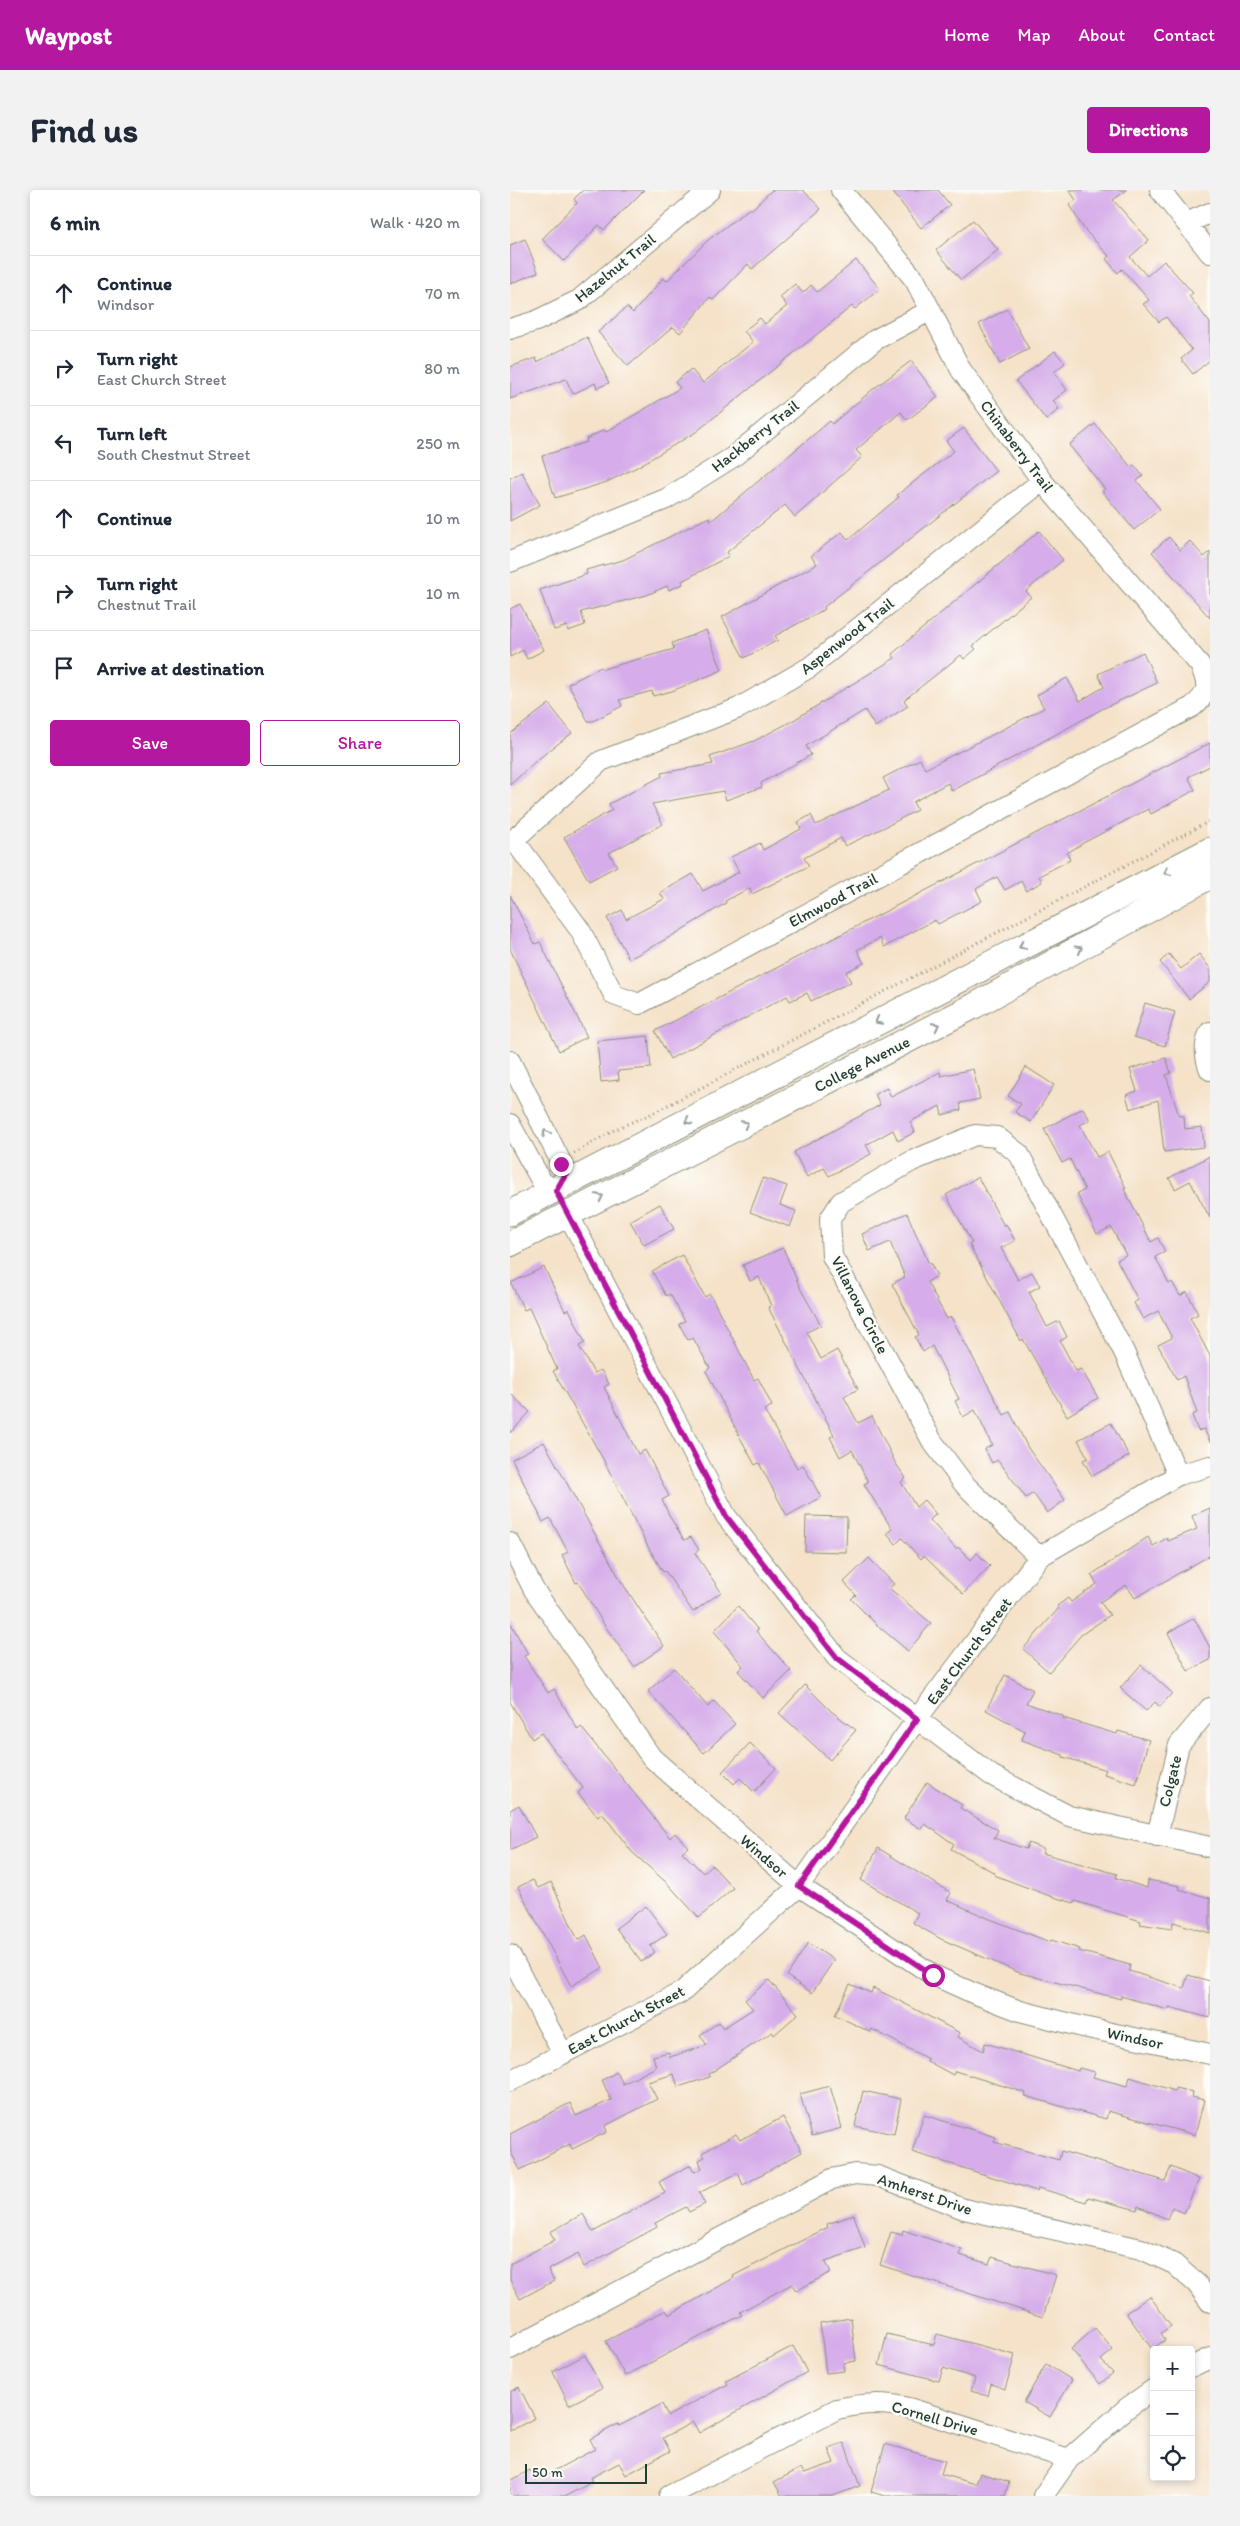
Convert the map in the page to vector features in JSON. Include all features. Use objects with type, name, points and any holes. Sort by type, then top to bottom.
[{"type":"main road","name":"College Avenue","points":[[510,1213],[556,1191],[1210,850]]},
{"type":"main road","name":"College Avenue","points":[[510,1244],[974,1006],[1210,876]]},
{"type":"main road","points":[[556,1191],[568,1214]]},
{"type":"street","name":"Hazelnut Trail","points":[[510,330],[579,300],[710,190]]},
{"type":"street","name":"Chinaberry Trail","points":[[841,190],[916,280],[961,370],[1042,481],[1200,665],[1206,679],[1207,690]]},
{"type":"street","points":[[1160,190],[1210,253]]},
{"type":"street","points":[[1186,224],[1210,213]]},
{"type":"street","name":"Hackberry Trail","points":[[510,562],[666,499],[733,457],[875,340],[931,310]]},
{"type":"street","name":"Aspenwood Trail","points":[[512,842],[601,761],[739,708],[810,668],[1042,481]]},
{"type":"street","name":"Elmwood Trail","points":[[512,842],[580,930],[614,995],[639,1004],[1192,708],[1202,700],[1207,690]]},
{"type":"street","points":[[1210,1032],[1206,1041],[1206,1048],[1210,1070]]},
{"type":"street","points":[[510,1061],[566,1174],[556,1191],[542,1182],[510,1124]]},
{"type":"street","name":"Villanova Circle","points":[[1039,1557],[964,1484],[932,1442],[832,1256],[830,1219],[841,1202],[912,1161],[975,1135],[997,1138],[1019,1154],[1124,1352],[1178,1475]]},
{"type":"street","points":[[568,1214],[726,1516],[837,1658],[992,1775],[1069,1816],[1210,1847]]},
{"type":"street","name":"East Church Street","points":[[510,2082],[682,1992],[799,1886],[917,1719],[1039,1557],[1178,1475],[1210,1466]]},
{"type":"street","name":"Windsor","points":[[510,1543],[534,1590],[652,1758],[799,1886],[933,1975],[973,1993],[1020,2011],[1074,2025],[1210,2054]]},
{"type":"street","name":"Colgate","points":[[1157,1836],[1179,1745],[1210,1708]]},
{"type":"street","points":[[510,1955],[563,2054]]},
{"type":"street","name":"Amherst Drive","points":[[510,2349],[832,2179],[855,2174],[878,2176],[964,2209],[1141,2249],[1174,2264],[1197,2284],[1210,2302]]},
{"type":"street","points":[[1195,2366],[1210,2358]]},
{"type":"street","points":[[1044,2496],[1069,2458],[1128,2408],[1151,2391]]},
{"type":"street","name":"Cornell Drive","points":[[669,2496],[836,2409],[865,2403],[892,2404],[912,2409],[1069,2458]]},
{"type":"path","points":[[561,1164],[618,1128],[651,1114],[1210,821]]},
{"type":"building","points":[[583,190],[644,190],[604,230],[599,225],[564,261],[542,239],[577,203],[574,199]]},
{"type":"building","points":[[772,190],[803,190],[821,209],[752,269],[748,264],[713,300],[710,297],[680,333],[673,327],[628,366],[598,332],[627,307],[633,313],[663,278],[667,281],[707,241],[750,208],[751,210]]},
{"type":"building","points":[[891,190],[938,190],[950,205],[921,228]]},
{"type":"building","points":[[1069,190],[1127,190],[1113,200],[1149,240],[1130,257],[1147,276],[1164,261],[1193,293],[1189,296],[1210,323],[1210,360],[1193,374],[1181,359],[1192,350],[1166,317],[1159,322],[1143,304],[1149,300],[1122,269],[1118,273],[1106,259],[1109,256],[1084,229],[1069,205],[1076,200]]},
{"type":"building","points":[[973,220],[998,250],[961,280],[936,250]]},
{"type":"building","points":[[525,239],[538,272],[510,284],[510,245]]},
{"type":"building","points":[[856,260],[880,289],[855,309],[852,306],[696,432],[637,467],[607,482],[555,498],[542,456],[587,442],[586,439],[604,430],[606,432],[680,388],[675,382],[691,369],[703,383],[753,342],[744,331],[760,318],[765,324],[787,306],[780,297],[795,284],[803,293],[811,285],[817,292]]},
{"type":"building","points":[[1007,309],[1029,349],[1000,364],[979,324]]},
{"type":"building","points":[[587,337],[609,383],[597,388],[595,383],[573,394],[566,379],[510,399],[510,367],[536,358],[537,362]]},
{"type":"building","points":[[1055,351],[1065,363],[1054,372],[1067,390],[1053,401],[1059,409],[1046,420],[1016,381]]},
{"type":"building","points":[[911,361],[938,397],[907,420],[901,412],[856,450],[862,457],[795,517],[785,505],[727,552],[729,556],[682,581],[683,584],[669,590],[667,586],[647,595],[581,612],[585,625],[568,631],[567,626],[554,630],[540,590],[587,574],[586,570],[623,560],[709,517],[711,521],[830,421],[832,424],[872,390]]},
{"type":"building","points":[[1095,424],[1131,467],[1134,465],[1143,476],[1137,481],[1160,509],[1134,530],[1102,491],[1105,489],[1069,445]]},
{"type":"building","points":[[964,428],[996,471],[824,607],[825,609],[775,636],[778,640],[744,658],[722,617],[817,564],[811,556],[842,532],[848,540],[899,497],[897,495],[954,451],[946,441]]},
{"type":"building","points":[[522,472],[540,505],[510,521],[510,478]]},
{"type":"building","points":[[1039,531],[1063,560],[1026,591],[1031,597],[973,646],[976,649],[964,659],[961,655],[904,700],[908,706],[875,727],[865,710],[806,746],[811,755],[761,783],[762,787],[726,800],[723,791],[652,804],[663,824],[609,853],[617,866],[589,881],[564,837],[612,810],[609,804],[662,776],[661,773],[713,764],[710,757],[754,741],[792,721],[895,658],[892,654]]},
{"type":"building","points":[[1169,537],[1180,550],[1190,541],[1204,557],[1210,552],[1210,618],[1152,552]]},
{"type":"building","points":[[520,604],[544,650],[527,659],[523,650],[510,657],[510,609]]},
{"type":"building","points":[[706,630],[722,670],[672,691],[653,696],[652,691],[619,700],[622,706],[593,721],[588,721],[568,684],[601,667],[603,669],[674,649],[672,643]]},
{"type":"building","points":[[1143,652],[1157,683],[1104,708],[952,791],[948,783],[913,802],[917,810],[887,826],[845,846],[841,838],[804,858],[809,866],[752,894],[750,888],[725,901],[726,903],[670,937],[629,959],[607,918],[622,910],[626,919],[664,899],[660,893],[693,874],[703,891],[739,872],[731,857],[760,843],[763,850],[801,829],[798,822],[811,815],[816,825],[889,790],[883,778],[920,759],[925,769],[1044,708],[1037,695],[1067,678],[1080,701],[1104,687],[1098,674]]},
{"type":"building","points":[[549,704],[572,733],[537,760],[510,785],[510,734]]},
{"type":"building","points":[[1210,743],[1210,766],[1188,777],[1195,790],[1151,814],[1148,809],[1085,842],[1067,853],[1070,860],[1039,876],[1042,882],[1026,891],[1021,881],[1005,890],[997,877],[976,889],[982,901],[938,924],[935,920],[884,947],[880,938],[857,950],[864,963],[846,972],[851,982],[811,1001],[807,993],[790,1001],[787,996],[670,1059],[655,1031]]},
{"type":"building","points":[[510,895],[535,944],[540,942],[587,1037],[559,1051],[510,949]]},
{"type":"building","points":[[1169,954],[1181,969],[1199,954],[1210,968],[1210,982],[1189,999],[1160,962]]},
{"type":"building","points":[[1145,1003],[1175,1012],[1165,1046],[1134,1037]]},
{"type":"building","points":[[648,1036],[651,1068],[618,1071],[619,1080],[601,1082],[597,1041]]},
{"type":"building","points":[[1166,1058],[1171,1073],[1166,1075],[1179,1116],[1184,1116],[1185,1129],[1202,1127],[1204,1147],[1164,1152],[1158,1100],[1130,1109],[1126,1095],[1137,1091],[1130,1069]]},
{"type":"building","points":[[1026,1067],[1054,1085],[1031,1122],[1015,1112],[1021,1104],[1008,1096]]},
{"type":"building","points":[[973,1069],[980,1099],[960,1103],[961,1110],[942,1115],[940,1106],[910,1122],[915,1132],[898,1141],[893,1130],[866,1145],[871,1154],[829,1176],[824,1168],[807,1177],[794,1152],[880,1105],[875,1094],[887,1088],[891,1097],[940,1072],[941,1076]]},
{"type":"building","points":[[1083,1108],[1090,1120],[1080,1125],[1097,1157],[1108,1152],[1126,1188],[1124,1189],[1151,1242],[1158,1238],[1165,1252],[1155,1257],[1169,1284],[1172,1282],[1180,1296],[1187,1292],[1198,1314],[1190,1318],[1210,1356],[1210,1442],[1204,1429],[1198,1431],[1192,1415],[1197,1413],[1184,1376],[1177,1380],[1158,1345],[1172,1338],[1158,1311],[1143,1319],[1134,1303],[1138,1300],[1117,1260],[1126,1255],[1111,1227],[1097,1234],[1077,1194],[1085,1190],[1070,1159],[1062,1163],[1044,1129]]},
{"type":"building","points":[[1210,1156],[1210,1218],[1190,1181],[1175,1189],[1169,1178]]},
{"type":"building","points":[[978,1177],[1004,1226],[1006,1224],[1015,1241],[1001,1248],[1018,1280],[1032,1272],[1040,1286],[1029,1292],[1047,1327],[1059,1321],[1067,1337],[1060,1341],[1076,1371],[1081,1369],[1098,1398],[1067,1416],[1023,1339],[1021,1341],[969,1244],[972,1243],[946,1195]]},
{"type":"building","points":[[763,1178],[787,1186],[780,1205],[796,1211],[790,1227],[750,1212]]},
{"type":"building","points":[[660,1204],[674,1229],[644,1245],[630,1221]]},
{"type":"building","points":[[907,1213],[929,1264],[931,1264],[937,1276],[927,1282],[947,1319],[951,1317],[1004,1415],[1010,1412],[1028,1448],[1065,1500],[1047,1513],[1033,1493],[1026,1498],[998,1460],[992,1463],[985,1449],[992,1445],[975,1410],[963,1417],[955,1401],[959,1399],[932,1346],[923,1352],[915,1337],[919,1335],[892,1284],[905,1277],[890,1242],[869,1251],[862,1234]]},
{"type":"building","points":[[783,1248],[801,1290],[821,1325],[807,1332],[821,1359],[837,1350],[858,1389],[844,1397],[858,1423],[872,1416],[896,1464],[906,1478],[901,1482],[916,1507],[924,1500],[936,1514],[930,1520],[956,1549],[958,1547],[971,1560],[977,1553],[990,1566],[963,1594],[924,1556],[921,1559],[902,1538],[896,1544],[887,1533],[892,1529],[864,1484],[868,1482],[852,1450],[840,1457],[830,1437],[834,1435],[768,1307],[771,1306],[759,1277],[750,1281],[743,1265]]},
{"type":"building","points":[[682,1255],[705,1297],[710,1294],[754,1380],[758,1378],[772,1406],[764,1410],[797,1468],[803,1465],[821,1497],[787,1516],[759,1463],[755,1465],[741,1439],[706,1371],[710,1368],[693,1338],[688,1340],[679,1324],[685,1321],[670,1294],[666,1296],[652,1271]]},
{"type":"building","points":[[544,1267],[565,1311],[569,1309],[585,1343],[579,1346],[594,1373],[601,1370],[609,1384],[604,1387],[638,1454],[645,1450],[669,1496],[662,1500],[670,1517],[684,1540],[691,1537],[699,1550],[695,1553],[721,1592],[693,1612],[665,1571],[663,1572],[647,1545],[603,1459],[553,1371],[557,1369],[529,1308],[524,1310],[511,1283]]},
{"type":"building","points":[[510,1393],[530,1412],[510,1433]]},
{"type":"building","points":[[1111,1423],[1129,1456],[1092,1476],[1083,1460],[1088,1458],[1078,1440]]},
{"type":"building","points":[[544,1442],[621,1581],[664,1646],[634,1667],[605,1626],[578,1582],[576,1583],[562,1555],[568,1552],[550,1518],[543,1522],[512,1459]]},
{"type":"building","points":[[1210,1508],[1210,1558],[1209,1556],[1135,1598],[1126,1585],[1100,1602],[1110,1615],[1081,1635],[1049,1672],[1023,1649],[1059,1608],[1057,1606],[1068,1598],[1071,1602],[1097,1584],[1091,1575],[1148,1537],[1153,1546],[1167,1538],[1168,1541],[1197,1529],[1192,1516]]},
{"type":"building","points":[[806,1516],[847,1517],[846,1552],[805,1551]]},
{"type":"building","points":[[869,1558],[894,1584],[889,1588],[931,1623],[908,1651],[877,1625],[851,1599],[856,1595],[844,1582]]},
{"type":"building","points":[[738,1606],[758,1630],[756,1631],[791,1671],[763,1698],[738,1671],[743,1666],[714,1631]]},
{"type":"building","points":[[1194,1618],[1210,1648],[1210,1660],[1188,1671],[1168,1633]]},
{"type":"building","points":[[510,1622],[528,1654],[524,1656],[548,1693],[554,1689],[578,1730],[581,1727],[670,1838],[675,1833],[688,1847],[682,1852],[703,1873],[712,1865],[733,1888],[699,1918],[667,1883],[632,1852],[602,1813],[598,1817],[578,1793],[583,1788],[541,1733],[532,1739],[510,1702]]},
{"type":"building","points":[[1141,1665],[1172,1693],[1160,1707],[1155,1702],[1146,1711],[1120,1688]]},
{"type":"building","points":[[674,1668],[708,1707],[714,1701],[735,1724],[704,1753],[648,1691]]},
{"type":"building","points":[[1005,1675],[1033,1690],[1026,1703],[1063,1716],[1063,1718],[1117,1734],[1118,1731],[1149,1740],[1136,1784],[1104,1774],[1106,1770],[1063,1757],[1063,1755],[1022,1740],[1025,1731],[986,1710]]},
{"type":"building","points":[[805,1685],[831,1711],[856,1730],[830,1760],[779,1713]]},
{"type":"building","points":[[750,1743],[776,1768],[754,1792],[740,1778],[734,1784],[722,1772]]},
{"type":"building","points":[[927,1782],[962,1805],[960,1808],[998,1830],[994,1838],[1026,1849],[1028,1843],[1044,1849],[1042,1853],[1117,1874],[1116,1878],[1147,1888],[1148,1880],[1180,1886],[1179,1889],[1210,1898],[1210,1933],[1173,1922],[1172,1929],[1140,1924],[1141,1921],[1075,1901],[1074,1903],[1047,1895],[994,1875],[995,1873],[951,1849],[954,1844],[925,1824],[921,1829],[904,1818]]},
{"type":"building","points":[[519,1805],[536,1837],[510,1850],[510,1810]]},
{"type":"building","points":[[878,1848],[951,1893],[947,1900],[990,1919],[1050,1942],[1051,1940],[1080,1949],[1079,1951],[1130,1965],[1129,1971],[1184,1988],[1188,1975],[1210,1981],[1210,2018],[1169,2007],[1168,2010],[1121,1996],[1121,1999],[1020,1973],[941,1939],[913,1923],[918,1913],[861,1880]]},
{"type":"building","points":[[533,1880],[538,1888],[551,1882],[578,1940],[586,1935],[603,1968],[571,1986],[518,1887]]},
{"type":"building","points":[[646,1906],[667,1934],[650,1946],[655,1952],[641,1962],[616,1928]]},
{"type":"building","points":[[808,1943],[834,1960],[812,1993],[787,1976]]},
{"type":"building","points":[[769,1980],[798,2014],[774,2035],[772,2032],[709,2074],[710,2077],[678,2087],[674,2074],[648,2082],[657,2099],[605,2126],[607,2132],[572,2149],[570,2144],[520,2170],[510,2150],[510,2134],[570,2103],[576,2116],[611,2100],[602,2080],[617,2072],[623,2084],[656,2067],[653,2056],[669,2052],[670,2057],[707,2045],[700,2035],[719,2022],[723,2028],[753,2009],[745,2000]]},
{"type":"building","points":[[850,1984],[871,1993],[873,1988],[894,1998],[960,2033],[958,2037],[983,2051],[985,2043],[1078,2071],[1079,2068],[1095,2072],[1093,2077],[1127,2086],[1130,2077],[1175,2091],[1175,2088],[1193,2092],[1192,2097],[1204,2100],[1195,2135],[1108,2111],[1106,2119],[1025,2096],[1026,2093],[955,2071],[953,2075],[927,2061],[928,2059],[872,2029],[870,2032],[835,2015]]},
{"type":"building","points":[[830,2086],[842,2128],[812,2136],[800,2094]]},
{"type":"building","points":[[863,2091],[901,2099],[894,2134],[855,2126]]},
{"type":"building","points":[[924,2115],[996,2137],[994,2142],[1059,2160],[1061,2151],[1165,2181],[1171,2167],[1199,2179],[1184,2213],[1172,2207],[1167,2219],[1138,2206],[1137,2210],[1088,2197],[1086,2202],[1038,2188],[1037,2191],[912,2152]]},
{"type":"building","points":[[783,2117],[802,2152],[743,2185],[738,2173],[699,2193],[705,2204],[689,2212],[686,2207],[655,2223],[657,2227],[584,2267],[578,2254],[548,2270],[554,2281],[520,2299],[510,2280],[510,2264],[555,2240],[550,2232],[583,2214],[593,2232],[665,2193],[659,2182],[691,2165],[694,2172],[702,2169],[699,2160],[705,2157],[702,2153],[736,2134],[740,2140]]},
{"type":"building","points":[[854,2215],[865,2248],[825,2261],[831,2272],[796,2291],[792,2284],[740,2312],[742,2315],[625,2376],[606,2341],[666,2310],[669,2315],[734,2278],[733,2276],[828,2227],[827,2224]]},
{"type":"building","points":[[903,2230],[962,2250],[960,2255],[989,2264],[992,2257],[1056,2275],[1043,2317],[880,2265],[891,2232],[902,2235]]},
{"type":"building","points":[[1150,2296],[1171,2326],[1161,2333],[1165,2340],[1156,2346],[1150,2346],[1126,2313]]},
{"type":"building","points":[[851,2318],[856,2361],[843,2363],[844,2371],[826,2373],[820,2323]]},
{"type":"building","points":[[1095,2328],[1113,2350],[1101,2360],[1113,2373],[1100,2384],[1071,2349]]},
{"type":"building","points":[[887,2334],[934,2345],[937,2334],[1015,2355],[1005,2389],[991,2384],[988,2396],[971,2391],[975,2378],[943,2368],[939,2381],[879,2365]]},
{"type":"building","points":[[793,2346],[807,2372],[699,2433],[693,2422],[663,2438],[670,2451],[626,2475],[619,2463],[590,2478],[592,2482],[566,2496],[510,2496],[510,2481],[530,2470],[536,2480],[595,2449],[590,2439],[618,2424],[619,2426],[662,2404],[668,2416],[728,2384],[726,2381]]},
{"type":"building","points":[[585,2355],[602,2388],[569,2405],[553,2372]]},
{"type":"building","points":[[1046,2364],[1072,2380],[1050,2417],[1024,2402]]},
{"type":"building","points":[[519,2387],[535,2418],[510,2431],[510,2392]]},
{"type":"building","points":[[844,2443],[860,2486],[833,2496],[782,2496],[774,2482],[801,2468],[804,2473],[834,2463],[828,2448]]},
{"type":"building","points":[[885,2444],[945,2461],[941,2474],[976,2484],[980,2473],[1009,2482],[1005,2496],[885,2496],[871,2492]]},
{"type":"route","points":[[561,1164],[566,1174],[556,1191],[726,1516],[837,1658],[917,1719],[799,1886],[933,1975]]}]
